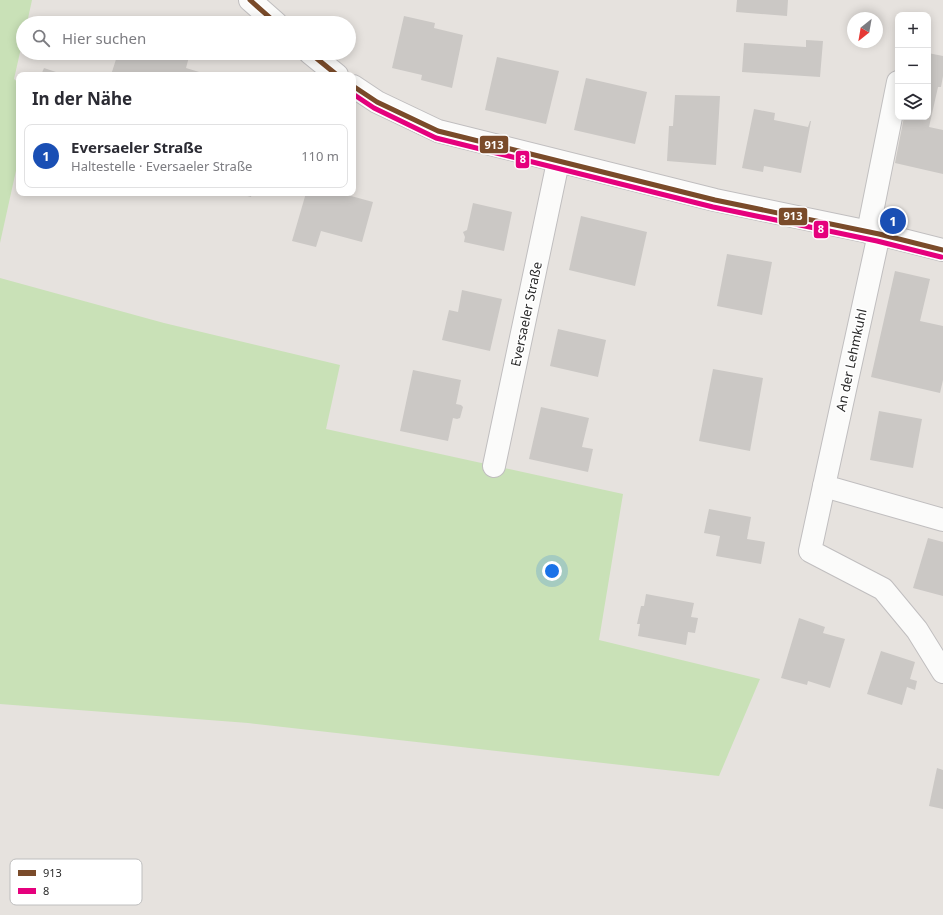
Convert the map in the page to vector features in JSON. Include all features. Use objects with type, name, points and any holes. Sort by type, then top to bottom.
[{"type":"street","points":[[250,0],[268,16]]},
{"type":"street","points":[[319,60],[333,72]]},
{"type":"street","name":"An der Lehmkuhl","points":[[898,84],[873,233],[810,551],[883,589],[917,630],[943,672]]},
{"type":"street","points":[[356,88],[377,102],[438,131],[715,200],[873,233],[943,250]]},
{"type":"street","name":"Eversaeler Straße","points":[[494,466],[558,162]]},
{"type":"street","points":[[824,486],[943,520]]},
{"type":"green space","points":[[0,0],[32,0],[29,16],[16,16],[16,60],[18,60],[14,79],[16,81],[16,171],[0,243]]},
{"type":"green space","points":[[0,278],[164,323],[340,365],[326,429],[623,494],[599,640],[760,679],[719,776],[248,723],[0,704]]},
{"type":"building","points":[[737,0],[788,0],[787,16],[736,12]]},
{"type":"building","points":[[404,16],[435,23],[434,28],[463,35],[452,88],[421,80],[422,75],[392,68]]},
{"type":"building","points":[[806,40],[823,41],[820,77],[742,72],[744,43],[806,47]]},
{"type":"building","points":[[931,54],[943,56],[943,76],[941,87],[938,87],[931,118]]},
{"type":"building","points":[[497,57],[559,71],[546,124],[485,110]]},
{"type":"building","points":[[116,60],[188,60],[186,68],[199,72],[112,72]]},
{"type":"building","points":[[44,68],[56,72],[42,72]]},
{"type":"building","points":[[586,78],[647,92],[635,144],[574,130]]},
{"type":"building","points":[[675,95],[720,96],[716,165],[667,161],[669,126],[673,126]]},
{"type":"building","points":[[754,109],[775,113],[774,120],[808,127],[811,121],[801,173],[764,166],[763,172],[742,168]]},
{"type":"building","points":[[903,120],[931,120],[929,127],[943,130],[943,174],[895,163]]},
{"type":"building","points":[[305,196],[351,196],[373,202],[362,242],[321,231],[316,247],[292,241]]},
{"type":"building","points":[[473,203],[512,212],[504,251],[464,242],[465,237],[463,232],[467,230]]},
{"type":"building","points":[[581,216],[647,232],[635,286],[569,270]]},
{"type":"building","points":[[727,254],[772,262],[762,315],[717,306]]},
{"type":"building","points":[[895,271],[930,279],[920,321],[943,326],[943,380],[940,393],[871,377]]},
{"type":"building","points":[[462,290],[502,299],[490,351],[442,340],[449,310],[458,312]]},
{"type":"building","points":[[558,329],[606,340],[598,377],[550,366]]},
{"type":"building","points":[[713,369],[763,378],[750,451],[699,441]]},
{"type":"building","points":[[413,370],[461,380],[456,404],[463,407],[460,418],[453,418],[448,441],[400,431]]},
{"type":"building","points":[[541,407],[589,418],[582,447],[593,449],[588,472],[529,459]]},
{"type":"building","points":[[879,411],[922,419],[913,468],[870,460]]},
{"type":"building","points":[[709,509],[751,517],[747,539],[765,542],[761,564],[716,556],[720,536],[704,533]]},
{"type":"building","points":[[928,538],[943,542],[943,596],[913,588]]},
{"type":"building","points":[[646,594],[694,603],[691,617],[698,618],[695,633],[688,632],[686,645],[638,636],[640,624],[637,624],[641,606],[644,606]]},
{"type":"building","points":[[799,618],[825,627],[823,633],[845,639],[830,688],[808,681],[807,685],[781,678]]},
{"type":"building","points":[[881,651],[915,662],[910,679],[917,681],[915,690],[907,687],[902,705],[867,694]]},
{"type":"building","points":[[937,768],[943,770],[943,809],[929,806]]},
{"type":"transit line","name":"913","points":[[250,0],[268,16]]},
{"type":"transit line","name":"913","points":[[319,60],[333,72]]},
{"type":"transit line","name":"913","points":[[356,88],[377,102],[438,131],[715,200],[879,234],[943,250]]},
{"type":"transit line","name":"8","points":[[356,96],[374,108],[436,138],[713,207],[877,241],[941,257]]},
{"type":"place","name":"Eversaeler Straße","points":[[893,221]]}]
